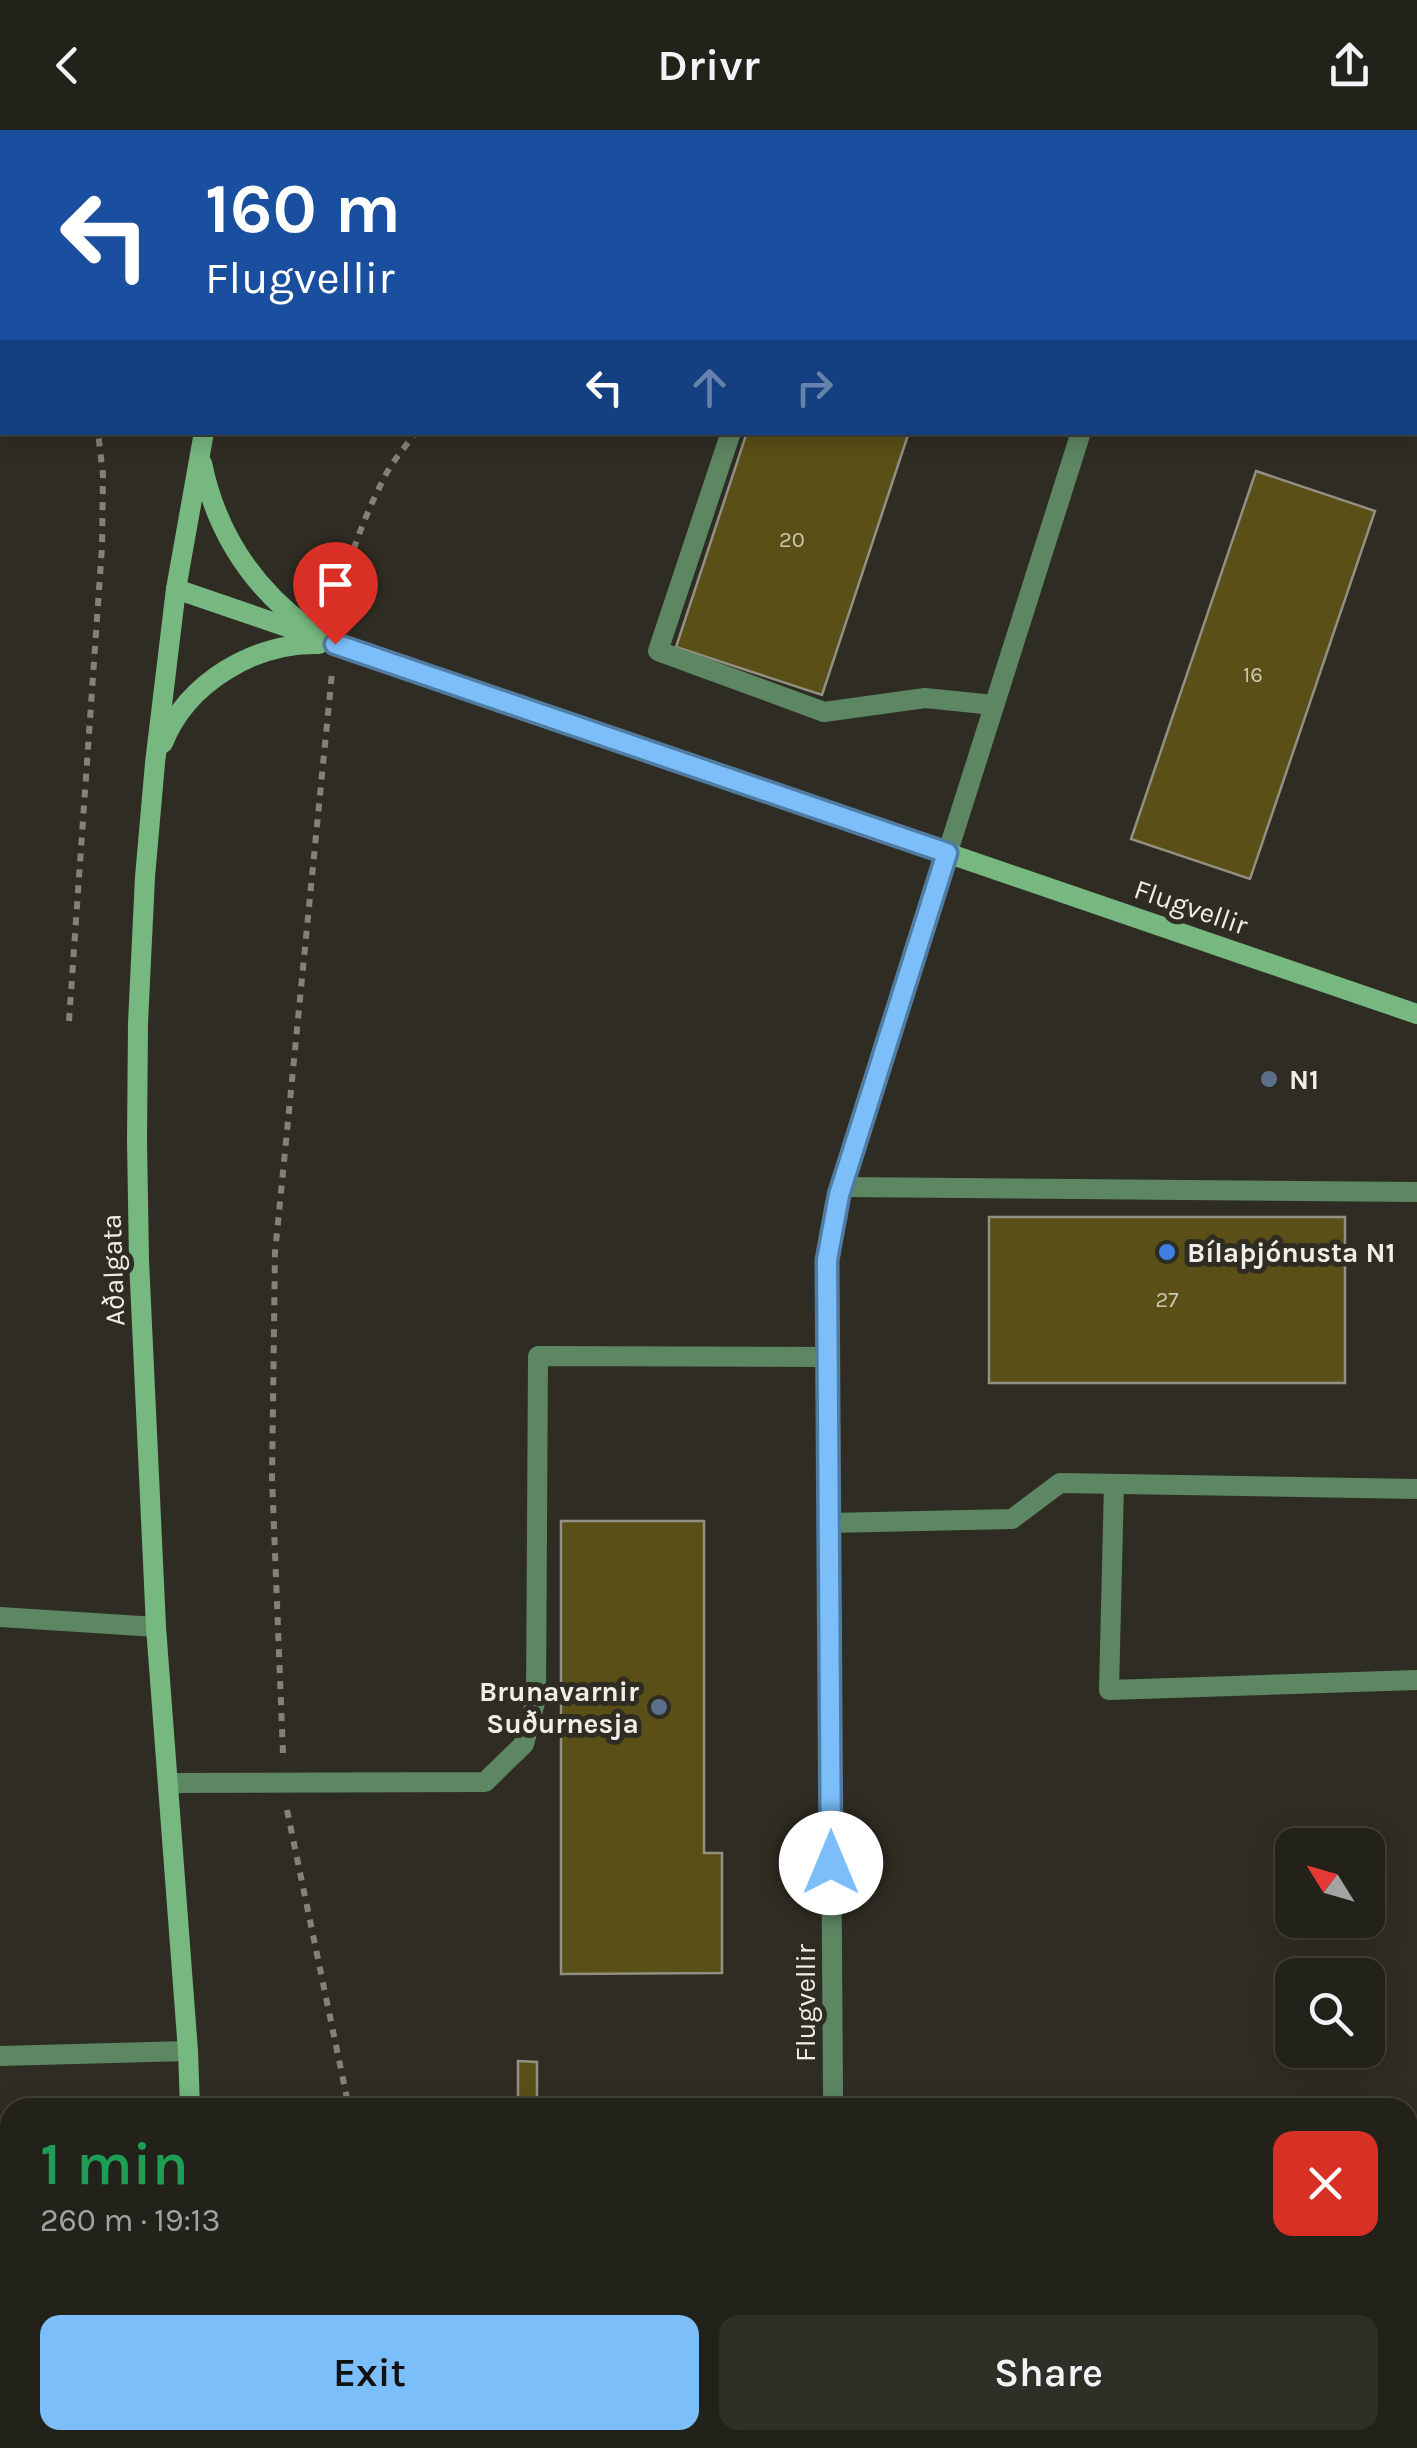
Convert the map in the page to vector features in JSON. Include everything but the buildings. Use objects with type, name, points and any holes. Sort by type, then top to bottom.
[{"type":"street","name":"Aðalgata","points":[[190,2098],[156,1627],[137,1141],[138,1022],[155,764],[176,590],[203,435]]},
{"type":"street","points":[[730,435],[658,651],[824,712],[925,698],[994,705]]},
{"type":"street","name":"Flugvellir","points":[[833,2098],[827,1260],[842,1187],[1080,435]]},
{"type":"street","points":[[200,454],[213,506],[236,554],[280,606],[335,644]]},
{"type":"street","name":"Flugvellir","points":[[176,590],[1417,1014]]},
{"type":"street","points":[[155,764],[167,734],[185,708],[207,684],[232,666],[282,646],[335,644]]},
{"type":"street","points":[[842,1187],[1417,1192]]},
{"type":"street","points":[[168,1783],[486,1782],[524,1744],[536,1699],[538,1356],[828,1357]]},
{"type":"street","points":[[829,1524],[1012,1519],[1060,1483],[1417,1490]]},
{"type":"street","points":[[1114,1484],[1109,1690],[1417,1680]]},
{"type":"street","points":[[0,1616],[156,1627]]},
{"type":"street","points":[[0,2056],[188,2051]]},
{"type":"path","points":[[70,1020],[102,546],[103,475],[98,435]]},
{"type":"path","points":[[347,2098],[285,1799],[272,1478],[275,1253],[339,599],[358,538],[385,475],[414,435]]},
{"type":"place","name":"N1","points":[[1269,1079]]},
{"type":"place","name":"Bílaþjónusta N1","points":[[1167,1252]]},
{"type":"place","name":"Brunavarnir Suðurnesja","points":[[659,1707]]},
{"type":"route","points":[[335,644],[947,853],[839,1195],[827,1260],[831,1863]]}]
